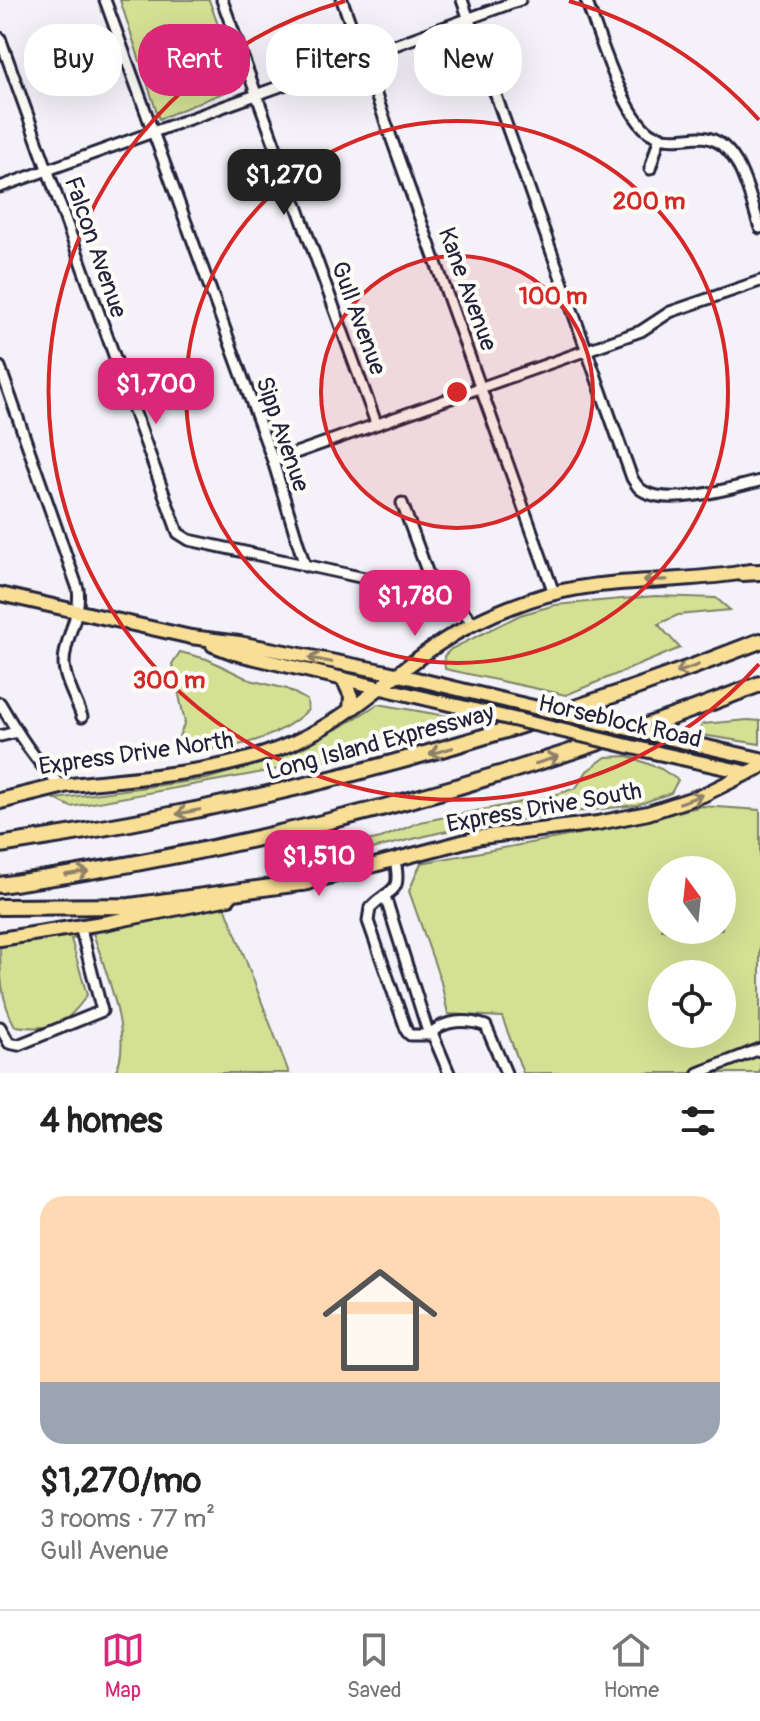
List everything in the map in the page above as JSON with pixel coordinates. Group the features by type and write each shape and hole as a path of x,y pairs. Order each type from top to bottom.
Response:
{"highway":[{"path":"742,573 760,571"},
{"name":"Long Island Expressway","path":"0,845 194,811 384,767 587,705 760,641"},
{"path":"0,885 194,852 386,807 587,747 760,684"},
{"path":"0,801 61,786"},
{"path":"0,907 130,906 308,882"}],"main road":[{"name":"Express Drive North","path":"0,794 208,768 249,759 307,736 350,710 439,643 512,606 554,593 607,583 742,573"},
{"name":"Horseblock Road","path":"0,594 191,637 239,643 396,675 760,759"},
{"name":"Horseblock Road","path":"191,637 234,653 343,679 658,753 756,771"},
{"path":"343,679 350,691 350,710"},
{"name":"Express Drive South","path":"0,939 308,882 497,834 598,823 648,813 703,795 756,771"}],"street":[{"name":"Sipp Avenue","path":"105,0 273,461 305,566"},
{"name":"Gull Avenue","path":"222,0 376,423"},
{"name":"Kane Avenue","path":"342,0 351,24"},
{"path":"462,0 632,478 639,488 657,496 679,496 760,481"},
{"path":"398,43 520,0"},
{"path":"586,0 627,104 650,132 680,139 714,139 724,145 755,200 760,228"},
{"name":"Falcon Avenue","path":"0,38 178,533 189,540 435,593 452,600 473,624"},
{"path":"0,187 266,91"},
{"name":"Kane Avenue","path":"376,96 554,593"},
{"path":"650,169 660,136"},
{"path":"273,461 641,331 670,312 760,281"},
{"path":"0,367 79,596 64,666 82,717"},
{"path":"402,503 435,593"},
{"path":"0,703 42,768 61,786"},
{"path":"0,736 17,732"},
{"path":"395,860 398,884 394,891 370,908 368,921 407,1032 436,1038 449,1073"},
{"path":"385,896 429,1035"},
{"path":"0,1027 9,1043 18,1045 102,1011 80,926"},
{"path":"429,1035 435,1028 453,1022 471,1020 486,1026 506,1073"},
{"path":"698,1073 760,1049"}],"green space":[{"path":"120,0 209,0 218,24 138,24 138,55"},
{"path":"151,96 215,96 159,119"},
{"path":"655,596 716,598 730,610 678,615 658,624 680,648 566,695 445,669 444,656 451,649 520,615 555,605"},
{"path":"180,652 207,659 250,680 287,689 307,700 308,710 279,730 246,743 210,749 175,746 185,722 172,664"},
{"path":"378,704 469,720 444,730 383,737 366,747 329,760 71,807 55,799 207,779 283,755 341,727"},
{"path":"760,721 760,744 695,734 703,724"},
{"path":"628,756 661,769 678,780 671,793 637,805 442,832 289,869 298,855 381,838 420,822 548,797 576,788 587,771 606,757"},
{"path":"702,806 760,810 760,1073 523,1073 502,1017 448,1014 441,982 409,891 421,863 617,827"},
{"path":"225,906 289,1073 114,1073 120,1060 120,1024 93,933 71,939 87,995 72,1014 49,1027 15,1026 4,995 0,939"}]}
